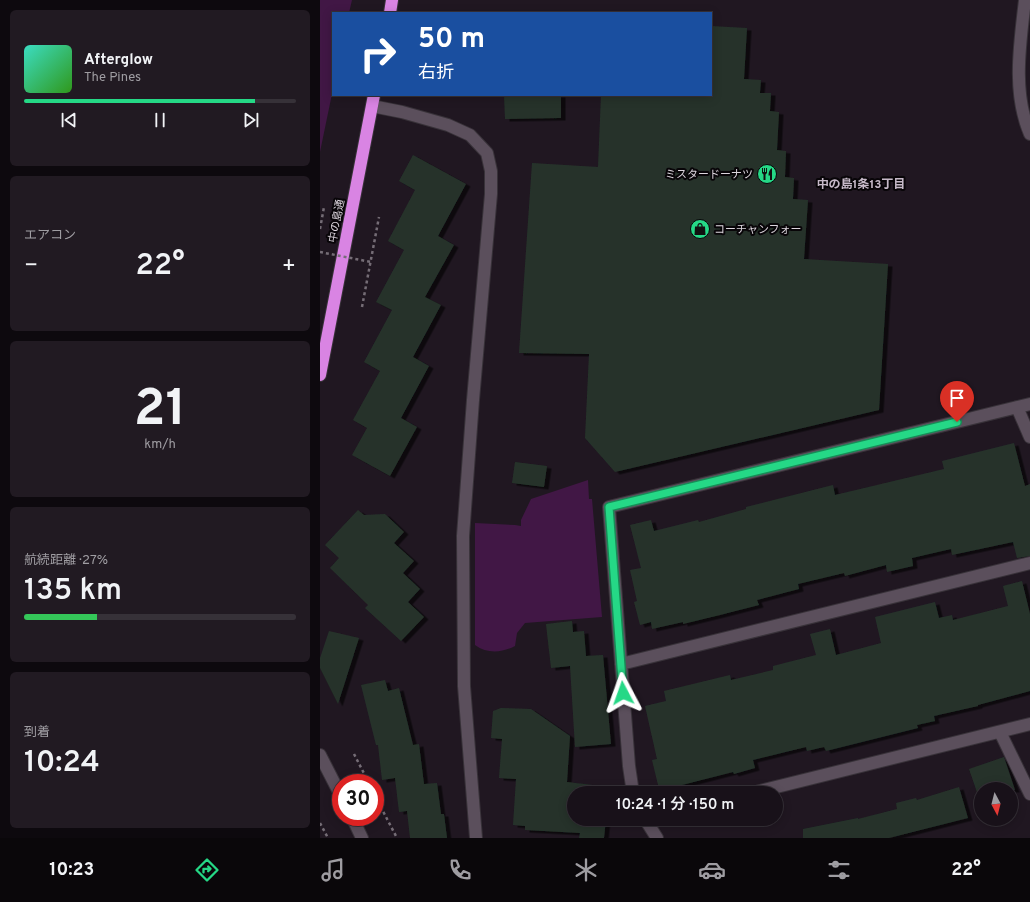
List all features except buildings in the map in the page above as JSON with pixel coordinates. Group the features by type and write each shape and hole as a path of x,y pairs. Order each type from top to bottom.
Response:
{"highway":[{"path":"390,12 392,0"},
{"name":"中の島通","path":"320,375 373,100"}],"street":[{"path":"1024,0 1018,73 1021,99 1027,128 1030,134"},
{"path":"373,100 402,112 448,125 470,135 487,153 491,171 491,194 472,400 463,536 464,686 476,838"},
{"path":"632,786 609,507 1030,404"},
{"path":"1017,407 1030,437"},
{"path":"621,664 1030,563"},
{"path":"780,786 1030,724"},
{"path":"1000,732 1030,794"},
{"path":"320,755 332,778"},
{"path":"356,826 362,838"},
{"path":"650,826 658,838"}],"path":[{"path":"320,229 324,207"},
{"path":"362,307 379,217"},
{"path":"320,252 371,262"},
{"path":"354,754 364,774"},
{"path":"384,813 397,838"},
{"path":"320,823 328,838"}],"shaded area":[{"path":"320,0 352,0 349,12 332,12 332,94 320,152"},
{"path":"588,480 589,499 592,499 602,617 525,623 517,633 515,646 505,650 495,652 484,650 475,645 475,523 521,526 521,520 531,499"}],"place":[{"name":"ミスタードーナツ","path":"767,174"},
{"name":"コーチャンフォー","path":"700,229"}],"district":[{"name":"中の島1条13丁目","path":"861,184"}],"route":[{"path":"623,693 609,507 957,422"}]}
